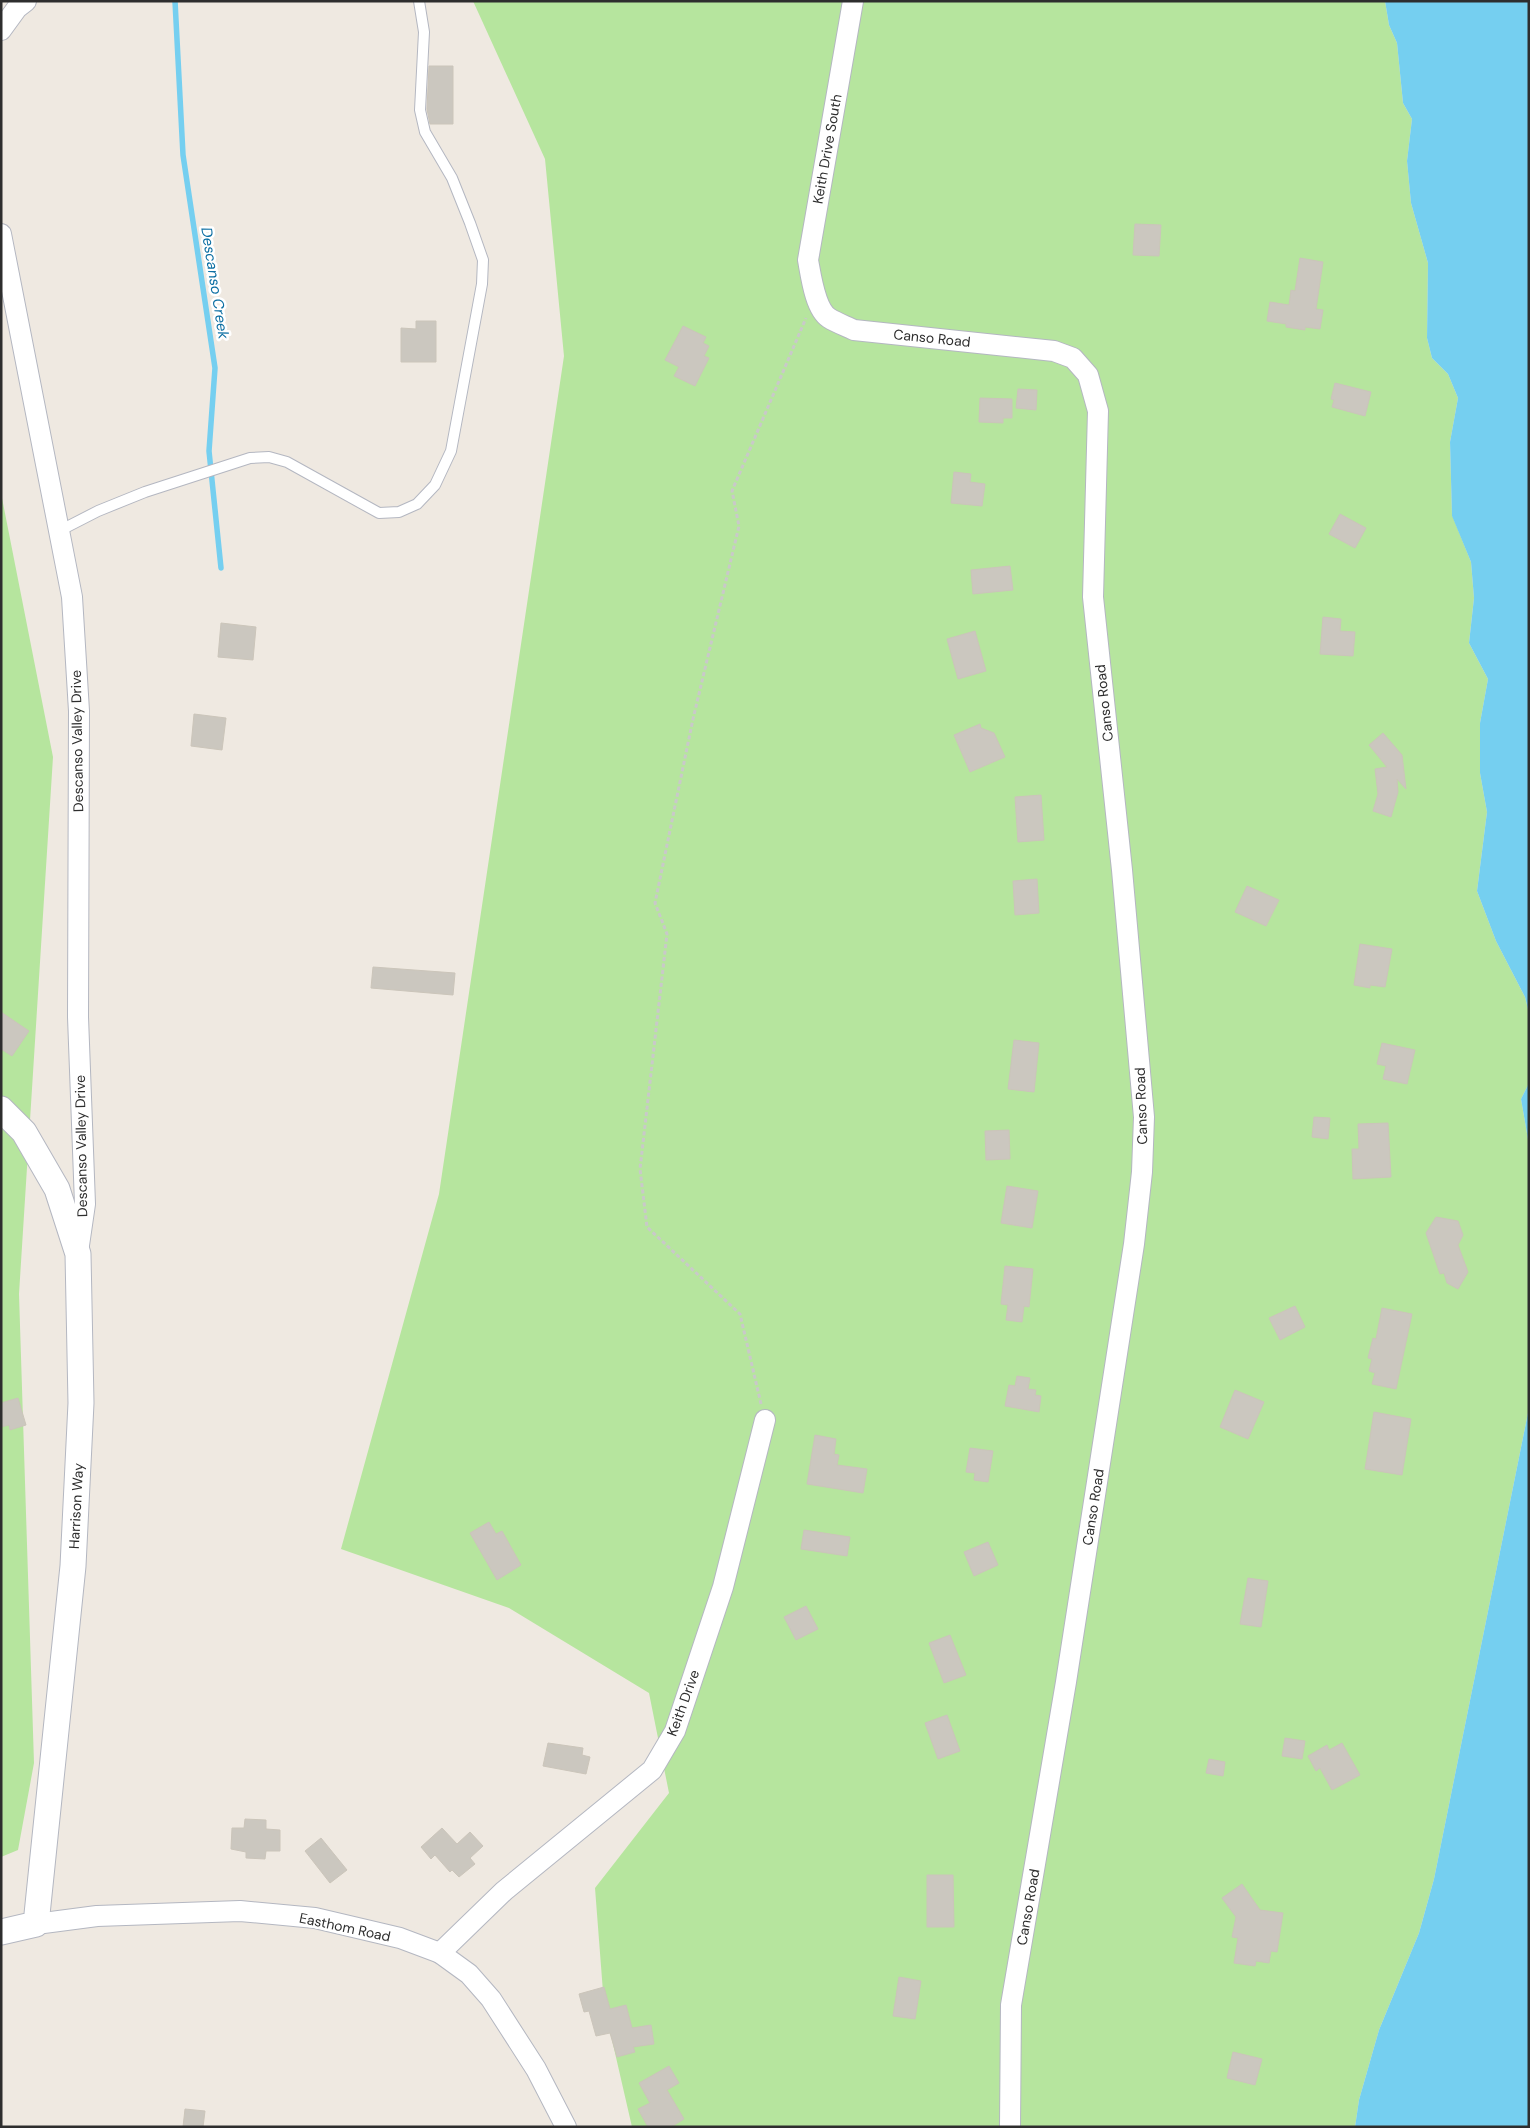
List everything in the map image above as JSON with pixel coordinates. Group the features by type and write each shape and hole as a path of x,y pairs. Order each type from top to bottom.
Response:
{"street":[{"path":"1,30 17,8 26,1"},
{"name":"Keith Drive South","path":"816,297 808,260 853,1"},
{"name":"Descanso Valley Drive","path":"1,234 72,597 79,711 78,1017 85,1204 78,1254"},
{"name":"Canso Road","path":"816,297 827,317 854,330 1054,351 1073,358 1088,375 1098,411 1093,597 1122,870 1142,1089 1144,1117 1142,1163 1134,1244 1106,1429 1066,1682 1011,2005 1010,2127"},
{"name":"Harrison Way","path":"1,1109 24,1132 57,1188 78,1254 81,1403 73,1566 36,1924"},
{"name":"Keith Drive","path":"440,1953 504,1891 652,1770 675,1731 722,1587 765,1420"},
{"name":"Easthom Road","path":"1,1932 36,1924 98,1916 240,1911 315,1918 400,1938 440,1953 469,1974 491,1999 536,2069 566,2127"}],"lane":[{"path":"59,531 98,511 145,492 250,458 268,457 287,462 379,513 399,512 417,504 435,485 451,451 482,284 482,260 452,178 425,132 420,110 424,32 420,1"}],"path":[{"path":"765,1420 740,1314 647,1227 640,1169 667,934 655,903 693,719 739,526 732,491 806,317"}],"green space":[{"path":"473,1 1385,1 1389,25 1397,43 1403,103 1412,119 1407,161 1411,203 1428,263 1427,338 1432,358 1448,374 1458,398 1450,442 1452,515 1471,562 1474,598 1469,643 1488,679 1480,723 1480,773 1487,812 1477,891 1496,941 1525,997 1529,1013 1529,1083 1521,1099 1529,1145 1529,1408 1434,1879 1419,1933 1379,2030 1359,2100 1355,2127 632,2127 604,2005 595,1888 669,1793 649,1693 509,1608 341,1549 439,1194 564,356 545,159"},
{"path":"1,493 53,757 19,1294 34,1763 18,1850 1,1857"}],"water":[{"path":"1385,1 1529,1 1529,1013 1525,997 1496,941 1477,891 1487,812 1480,773 1480,723 1488,679 1469,643 1474,598 1471,562 1452,516 1450,442 1458,398 1448,374 1432,358 1427,338 1428,263 1411,203 1407,161 1412,119 1403,103 1397,43 1389,25"},
{"path":"1529,1083 1529,1145 1521,1099"},
{"path":"1529,1408 1529,2127 1355,2127 1359,2100 1379,2030 1419,1933 1434,1879"}],"building":[{"path":"429,66 453,66 453,124 430,124 427,109"},
{"path":"1135,224 1161,225 1159,256 1133,255"},
{"path":"1300,258 1323,262 1316,309 1323,310 1320,329 1305,327 1305,330 1267,321 1270,302 1289,305 1291,290 1295,291"},
{"path":"416,321 436,321 436,362 401,362 401,328 416,329"},
{"path":"683,326 706,337 703,343 709,346 704,356 709,358 695,386 674,376 679,367 665,360"},
{"path":"1335,383 1371,392 1365,416 1332,407 1334,400 1331,399"},
{"path":"1018,389 1037,390 1036,410 1016,408"},
{"path":"980,398 1012,399 1012,418 1003,418 1003,423 979,422"},
{"path":"954,472 971,474 970,482 985,484 982,506 951,503"},
{"path":"1340,514 1366,528 1355,548 1329,534"},
{"path":"1010,566 1013,590 973,594 971,570"},
{"path":"1323,617 1341,619 1340,631 1355,632 1353,656 1320,654"},
{"path":"221,623 256,627 253,660 218,657"},
{"path":"975,631 986,671 958,679 947,639"},
{"path":"194,714 226,718 222,750 191,746"},
{"path":"980,724 981,728 994,733 1005,757 970,772 954,735"},
{"path":"1383,733 1402,755 1406,789 1397,779 1398,792 1391,817 1373,811 1378,794 1375,769 1387,767 1369,745"},
{"path":"1041,795 1044,840 1018,842 1015,797"},
{"path":"1037,879 1039,913 1015,915 1013,881"},
{"path":"1247,886 1279,900 1266,926 1235,912"},
{"path":"1360,944 1392,949 1385,987 1370,985 1370,988 1354,985"},
{"path":"373,967 455,973 453,995 371,988"},
{"path":"1,1012 29,1031 12,1056 1,1049"},
{"path":"1014,1040 1039,1043 1034,1092 1008,1089"},
{"path":"1382,1043 1415,1050 1407,1084 1383,1079 1386,1066 1377,1064"},
{"path":"1314,1117 1330,1118 1328,1139 1312,1137"},
{"path":"1388,1123 1391,1177 1353,1179 1352,1149 1359,1149 1358,1124"},
{"path":"1009,1130 1010,1159 986,1160 985,1131"},
{"path":"1007,1186 1038,1191 1032,1228 1001,1223"},
{"path":"1436,1217 1458,1221 1463,1235 1458,1245 1468,1272 1458,1289 1447,1283 1444,1273 1440,1274 1426,1233"},
{"path":"1005,1266 1033,1269 1029,1307 1024,1306 1022,1322 1006,1320 1008,1305 1001,1304"},
{"path":"1295,1306 1305,1327 1280,1340 1269,1318"},
{"path":"1382,1308 1412,1314 1396,1389 1372,1384 1375,1373 1369,1371 1372,1359 1368,1358 1373,1338 1376,1339"},
{"path":"1017,1376 1030,1378 1028,1389 1036,1390 1035,1395 1041,1396 1039,1412 1005,1406 1009,1385 1015,1386"},
{"path":"1235,1390 1264,1402 1248,1439 1220,1427"},
{"path":"18,1398 26,1425 10,1430 9,1425 1,1427 1,1403"},
{"path":"1374,1412 1411,1419 1402,1475 1365,1469"},
{"path":"815,1435 836,1439 834,1454 839,1455 837,1465 867,1469 863,1493 807,1484"},
{"path":"970,1448 993,1451 988,1482 974,1480 975,1473 966,1472"},
{"path":"489,1522 496,1534 502,1531 521,1565 497,1580 470,1533"},
{"path":"804,1530 850,1537 847,1556 801,1549"},
{"path":"988,1542 998,1565 974,1576 964,1552"},
{"path":"1248,1578 1268,1581 1261,1627 1240,1624"},
{"path":"806,1606 818,1629 796,1640 784,1617"},
{"path":"950,1635 966,1675 944,1683 929,1643"},
{"path":"947,1715 960,1751 938,1759 925,1723"},
{"path":"1285,1738 1305,1741 1302,1759 1282,1756"},
{"path":"548,1743 583,1748 582,1755 590,1757 586,1774 543,1766"},
{"path":"1342,1743 1360,1775 1332,1790 1320,1768 1316,1771 1308,1756 1327,1745 1329,1750"},
{"path":"1209,1759 1225,1762 1223,1776 1206,1773"},
{"path":"245,1819 266,1820 266,1829 280,1830 280,1851 266,1851 265,1859 246,1858 246,1852 231,1849 232,1828 244,1828"},
{"path":"442,1828 457,1844 470,1832 483,1846 470,1858 475,1864 459,1877 452,1870 450,1872 435,1855 431,1859 421,1847"},
{"path":"321,1838 347,1870 330,1883 305,1851"},
{"path":"927,1875 953,1875 954,1927 927,1927"},
{"path":"1242,1884 1260,1910 1283,1913 1277,1952 1271,1951 1269,1963 1256,1961 1255,1966 1234,1963 1238,1938 1232,1937 1236,1917 1222,1898"},
{"path":"899,1977 921,1981 915,2019 893,2016"},
{"path":"604,1987 610,2009 626,2005 632,2028 651,2025 654,2044 633,2047 635,2052 617,2057 610,2033 596,2036 589,2011 584,2012 579,1994"},
{"path":"1233,2052 1262,2059 1255,2085 1227,2078"},
{"path":"669,2066 679,2083 667,2090 684,2119 671,2127 648,2127 638,2109 650,2103 639,2083"},
{"path":"185,2109 205,2111 203,2127 183,2127"}],"waterway":[{"name":"Descanso Creek","path":"175,1 183,155 215,368 209,451 221,568"}]}
